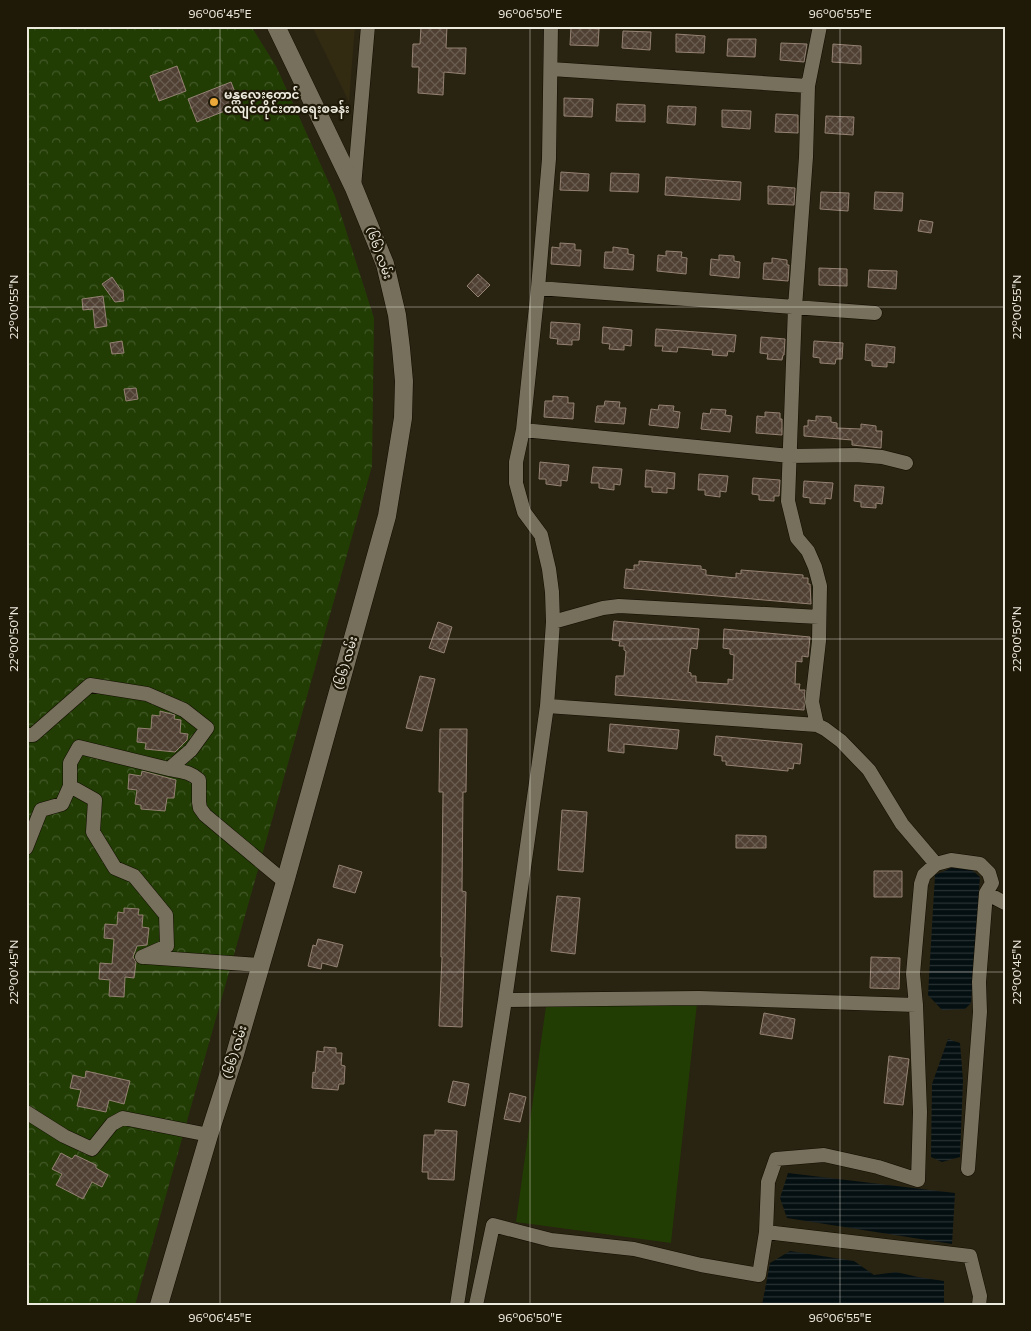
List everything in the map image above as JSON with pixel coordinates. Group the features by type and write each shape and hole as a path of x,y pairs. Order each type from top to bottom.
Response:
{"street":[{"name":"(၆၆) လမ်း","path":"159,1305 235,1054 387,516 403,418 403,365 397,315 385,264 354,188 276,26"},
{"path":"354,188 368,26"},
{"path":"457,1305 505,1000 547,706 553,622 550,569 542,535 524,512 516,483 516,462 523,430 549,159 551,26"},
{"path":"817,725 812,702 819,641 820,586 808,551 797,538 788,501 794,308 806,157 808,86 820,26"},
{"path":"551,69 808,86"},
{"path":"538,288 875,313"},
{"path":"523,430 790,456 856,455 882,457 906,463"},
{"path":"553,622 603,608 619,606 819,618"},
{"path":"26,735 33,736 90,685 148,694 184,710 207,728 192,750 169,770"},
{"path":"547,706 817,725 841,740 869,770 902,824 936,864"},
{"path":"26,848 42,810 62,804 70,786 70,763 79,748 169,770 191,773 199,780 200,808 205,815 284,882"},
{"path":"70,786 95,800 94,832 115,868 134,876 166,915 167,946 142,957 260,964"},
{"path":"476,1305 493,1224 551,1240 634,1249 702,1265 759,1275 766,1232 768,1182 776,1159 824,1155 878,1167 918,1180 920,1112 913,974 921,884 924,874 936,864 951,860 980,864 988,873 992,883 986,893 979,982 980,1012 968,1169"},
{"path":"986,893 1005,904"},
{"path":"505,1000 699,998 916,1005"},
{"path":"26,1112 64,1136 92,1149 112,1124 123,1118 209,1136"},
{"path":"766,1232 970,1256 980,1296 978,1305"}],"shaded area":[{"path":"312,26 355,26 349,102"},
{"path":"951,868 971,869 980,877 971,1003 965,1009 942,1010 928,995 935,875"},
{"path":"948,1039 960,1043 963,1080 960,1157 942,1162 931,1157 932,1084"},
{"path":"788,1173 955,1193 952,1244 787,1218 780,1198"},
{"path":"790,1251 854,1261 874,1275 896,1272 944,1281 944,1305 762,1305 770,1263"}],"green space":[{"path":"26,26 251,26 276,66 335,196 374,318 372,466 135,1305 26,1305"},
{"path":"697,1003 671,1243 516,1222 546,1006"}],"building":[{"path":"421,26 447,26 446,48 466,48 465,74 444,72 443,95 418,93 419,67 412,67 413,44 420,44"},
{"path":"571,27 599,29 598,46 570,45"},
{"path":"623,31 651,32 650,50 622,48"},
{"path":"676,34 705,36 704,53 676,52"},
{"path":"728,39 756,39 755,57 727,56"},
{"path":"781,43 807,44 804,62 780,60"},
{"path":"833,44 861,46 861,64 832,62"},
{"path":"177,66 186,91 159,101 150,76"},
{"name":"မန္တလေးတောင် ငလျင်တိုင်းတာရေးစခန်း","path":"231,82 240,105 197,122 188,99"},
{"path":"564,98 593,99 592,117 564,116"},
{"path":"617,104 645,105 645,122 616,121"},
{"path":"668,106 696,107 695,125 667,123"},
{"path":"722,110 751,111 750,129 722,127"},
{"path":"776,114 798,115 798,133 775,132"},
{"path":"826,116 854,117 853,135 825,133"},
{"path":"561,172 589,174 588,191 560,190"},
{"path":"611,173 639,174 638,192 610,191"},
{"path":"666,177 741,182 740,200 665,195"},
{"path":"768,186 795,188 794,205 768,204"},
{"path":"821,192 849,193 848,211 820,209"},
{"path":"875,192 903,193 902,211 874,209"},
{"path":"920,220 933,222 931,233 918,231"},
{"path":"560,243 575,244 575,250 581,250 580,266 551,264 552,247 560,248"},
{"path":"613,247 628,249 628,254 634,255 633,270 604,268 605,252 613,252"},
{"path":"666,251 682,252 681,257 687,258 686,274 657,271 658,255 666,256"},
{"path":"719,255 734,256 734,261 740,262 739,278 710,275 711,259 719,260"},
{"path":"772,258 787,260 787,265 789,265 788,281 763,279 764,263 772,263"},
{"path":"819,268 847,269 847,286 819,285"},
{"path":"869,270 897,271 896,289 868,287"},
{"path":"478,274 490,285 478,297 467,286"},
{"path":"112,277 121,290 123,290 124,301 115,302 102,284"},
{"path":"103,296 107,326 95,328 93,309 83,310 82,299"},
{"path":"551,322 580,324 579,340 572,340 572,345 557,344 558,339 550,338"},
{"path":"603,327 632,330 631,346 624,345 624,350 609,349 610,344 602,343"},
{"path":"656,329 736,335 734,352 728,351 727,356 712,355 713,350 678,347 677,352 662,351 663,346 655,346"},
{"path":"761,337 785,339 782,360 767,359 768,354 760,353"},
{"path":"122,341 124,353 112,354 110,343"},
{"path":"814,341 843,343 842,359 836,359 835,364 820,363 820,358 813,357"},
{"path":"866,344 895,347 894,363 887,362 887,367 872,366 872,361 865,360"},
{"path":"136,388 138,399 126,401 124,389"},
{"path":"553,396 568,397 568,403 574,403 573,419 544,417 545,401 553,401"},
{"path":"605,401 620,402 619,408 626,408 624,424 595,422 597,406 604,406"},
{"path":"659,405 674,406 673,411 680,412 678,428 649,425 651,409 658,410"},
{"path":"711,409 726,410 725,415 732,416 730,432 701,429 703,413 710,414"},
{"path":"765,412 780,413 782,435 756,433 757,416 765,417"},
{"path":"816,416 831,417 831,422 837,423 837,428 861,429 861,424 876,426 876,431 882,431 881,448 852,445 852,440 804,436 804,426 808,426 808,420 816,421"},
{"path":"540,462 569,465 567,481 561,480 561,486 546,484 546,479 539,479"},
{"path":"593,467 622,469 620,485 614,484 614,490 599,488 599,483 591,483"},
{"path":"646,470 675,473 674,489 667,488 667,493 652,492 652,487 645,487"},
{"path":"699,474 728,476 726,492 720,491 720,497 705,495 705,490 698,490"},
{"path":"753,478 780,480 779,496 774,496 774,501 759,500 759,495 752,494"},
{"path":"804,481 833,483 831,499 825,498 825,504 810,503 810,498 803,497"},
{"path":"855,485 884,487 882,504 876,503 876,508 861,507 861,502 854,501"},
{"path":"639,561 701,566 701,569 706,570 706,575 736,578 736,573 741,574 741,570 803,575 803,578 808,578 808,584 810,584 811,604 624,588 626,569 634,570 634,565 639,565"},
{"path":"614,621 699,629 697,649 691,648 688,672 691,673 691,676 696,676 696,682 728,684 728,679 733,680 734,655 730,654 730,649 723,648 724,629 810,637 808,657 802,656 802,662 796,661 795,684 800,684 799,690 805,690 804,710 615,695 616,676 624,676 626,651 624,646 619,646 620,641 612,640"},
{"path":"438,622 452,627 444,653 429,648"},
{"path":"420,676 435,679 422,731 406,728"},
{"path":"160,711 175,715 174,719 181,720 180,733 188,734 187,740 175,752 145,749 146,743 137,742 138,728 151,729 152,715 160,716"},
{"path":"610,724 679,730 677,749 624,744 624,753 608,751"},
{"path":"440,729 467,729 466,792 463,792 462,891 466,892 462,1027 439,1026 442,957 443,792 439,792"},
{"path":"716,736 802,744 800,764 794,763 793,769 788,768 788,771 726,765 726,761 722,761 722,756 714,755"},
{"path":"142,771 176,780 174,798 167,798 165,811 141,809 141,805 135,804 137,790 128,789 129,774 141,776"},
{"path":"562,810 587,812 583,872 558,870"},
{"path":"736,835 766,836 766,848 736,848"},
{"path":"339,865 362,872 355,893 333,887"},
{"path":"874,871 902,871 902,897 874,897"},
{"path":"557,896 580,898 575,954 551,951"},
{"path":"124,908 139,909 138,915 143,915 142,927 149,928 147,945 137,946 133,957 136,962 134,978 125,977 124,997 109,996 110,980 99,979 100,963 112,964 114,939 104,938 105,924 117,925 118,912 124,913"},
{"path":"318,939 343,945 337,967 322,963 321,969 308,966 313,945 316,946"},
{"path":"871,957 900,958 899,989 870,988"},
{"path":"764,1013 795,1019 792,1039 760,1034"},
{"path":"324,1047 336,1048 336,1053 342,1053 341,1065 345,1066 344,1084 339,1084 338,1090 312,1088 317,1051 324,1052"},
{"path":"889,1056 909,1059 903,1105 884,1103"},
{"path":"86,1071 130,1081 124,1104 109,1100 106,1112 77,1106 81,1090 70,1088 73,1075 85,1078"},
{"path":"453,1081 469,1084 465,1106 448,1102"},
{"path":"510,1093 526,1097 520,1122 504,1119"},
{"path":"435,1130 457,1131 454,1180 428,1179 428,1172 422,1172 424,1135 435,1135"},
{"path":"61,1153 72,1159 75,1155 96,1165 96,1168 108,1175 102,1187 92,1182 83,1199 56,1185 62,1174 52,1169"}],"place":[{"name":"မန္တလေးတောင် ငလျင်တိုင်းတာရေးစခန်း","path":"214,102"}]}
